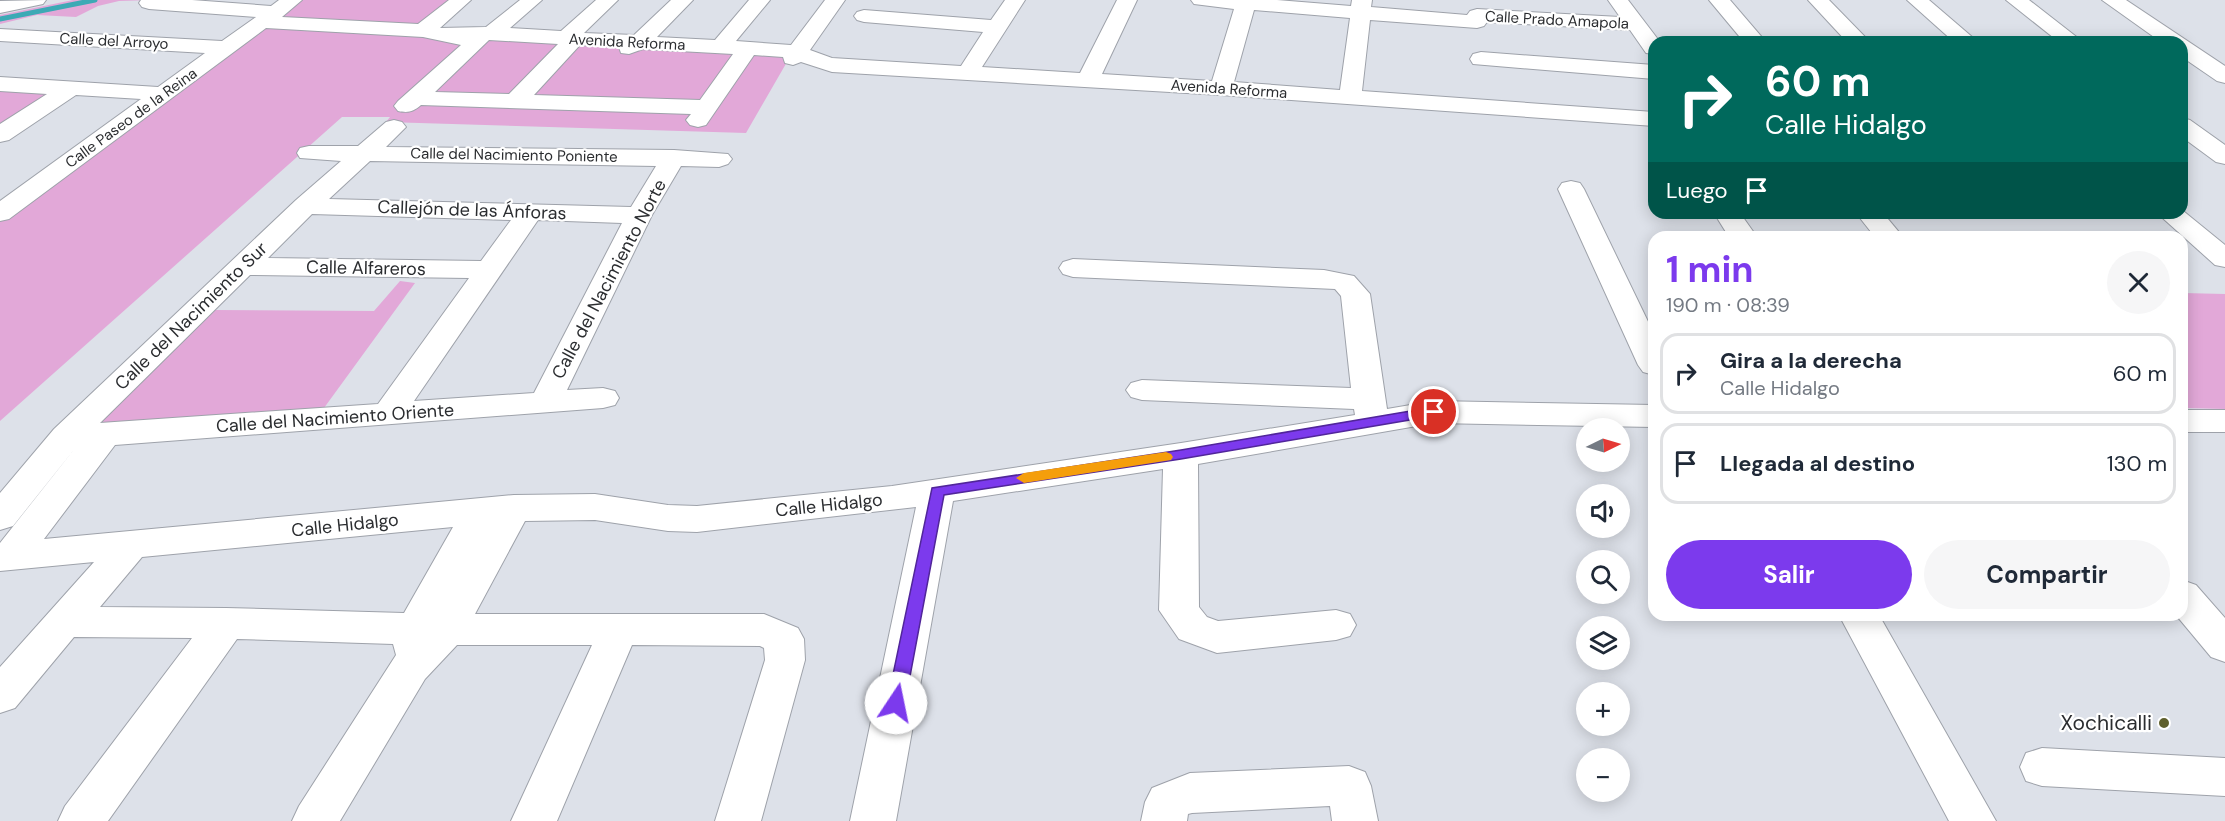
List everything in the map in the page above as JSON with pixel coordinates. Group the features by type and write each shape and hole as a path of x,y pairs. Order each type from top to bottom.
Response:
{"street":[{"path":"0,5 8,0"},
{"path":"0,5 36,0"},
{"path":"432,32 461,0"},
{"name":"Calle del Nacimiento Sur","path":"0,517 66,437 305,206 364,153 415,98 485,37 532,0"},
{"path":"515,101 608,0"},
{"path":"634,45 683,0"},
{"path":"720,47 760,0"},
{"path":"800,56 835,0"},
{"path":"967,73 1015,0"},
{"path":"1088,80 1127,0"},
{"name":"Calle Prado Amapola","path":"1201,0 1476,12 1638,24"},
{"path":"1618,0 1648,39"},
{"path":"1719,0 1750,36"},
{"path":"1818,0 1853,36"},
{"path":"1917,0 1960,36"},
{"path":"2016,0 2064,36"},
{"path":"2112,0 2166,36"},
{"path":"1221,88 1246,2"},
{"name":"Avenida Reforma","path":"149,3 277,11 432,32 453,39 485,37 745,52 800,56 832,65 1350,97 1484,82 1648,120"},
{"path":"1350,97 1361,6"},
{"name":"Calle Paseo de la Reina","path":"0,213 277,11"},
{"path":"1476,12 1484,82 1648,72"},
{"path":"864,16 997,27"},
{"name":"Calle del Arroyo","path":"0,35 228,48"},
{"name":"Avenida Reforma","path":"634,45 720,47 745,52"},
{"path":"2188,51 2225,76"},
{"path":"415,98 515,101 702,114 745,52"},
{"path":"0,84 62,94 158,99"},
{"path":"0,135 62,94"},
{"name":"Calle del Nacimiento Poniente","path":"309,153 719,159"},
{"name":"Calle del Nacimiento Norte","path":"544,402 639,215 674,158"},
{"path":"1571,189 1648,352"},
{"name":"Callejón de las Ánforas","path":"305,206 639,215"},
{"path":"388,414 530,212"},
{"path":"1874,219 1884,231"},
{"path":"2177,219 2225,259"},
{"name":"Calle Alfareros","path":"243,266 489,270"},
{"path":"1073,268 1324,279 1344,282 1355,294 1370,410 1142,390"},
{"name":"Calle del Nacimiento Oriente","path":"66,437 603,398"},
{"name":"Calle Hidalgo","path":"5,557 497,509 596,507 668,518 697,519 937,491 1181,455 1370,410 1648,416"},
{"path":"2188,421 2225,421"},
{"path":"5,557 104,435"},
{"path":"1181,455 1179,610 1193,628 1217,637 1336,625"},
{"path":"873,821 937,491"},
{"path":"315,821 424,642 497,509"},
{"path":"0,696 130,546"},
{"path":"2188,602 2225,646"},
{"path":"1862,621 1973,821"},
{"path":"65,622 225,623 424,642 619,630 764,630 784,639 785,660 738,821"},
{"path":"81,821 225,623"},
{"path":"534,821 619,630"},
{"path":"2042,767 2225,777"},
{"path":"1164,821 1168,802 1190,793 1349,786 1355,821"}],"shaded area":[{"path":"73,0 151,0 119,1 98,6 76,17 37,15 0,24 0,15"},
{"path":"293,0 461,0 423,31 791,55 746,133 386,122 390,117 342,117 0,421 0,213"},
{"path":"0,89 56,92 0,128"},
{"path":"400,281 415,283 324,408 92,430 214,310 374,311"},
{"path":"2188,293 2225,294 2225,409 2188,408"}],"waterway":[{"path":"0,19 95,0"}],"slow traffic":[{"path":"1024,478 1166,457"}],"place":[{"name":"Xochicalli","path":"2164,723"}],"route":[{"path":"896,703 937,491 1181,455 1399,416 1434,412"}]}
